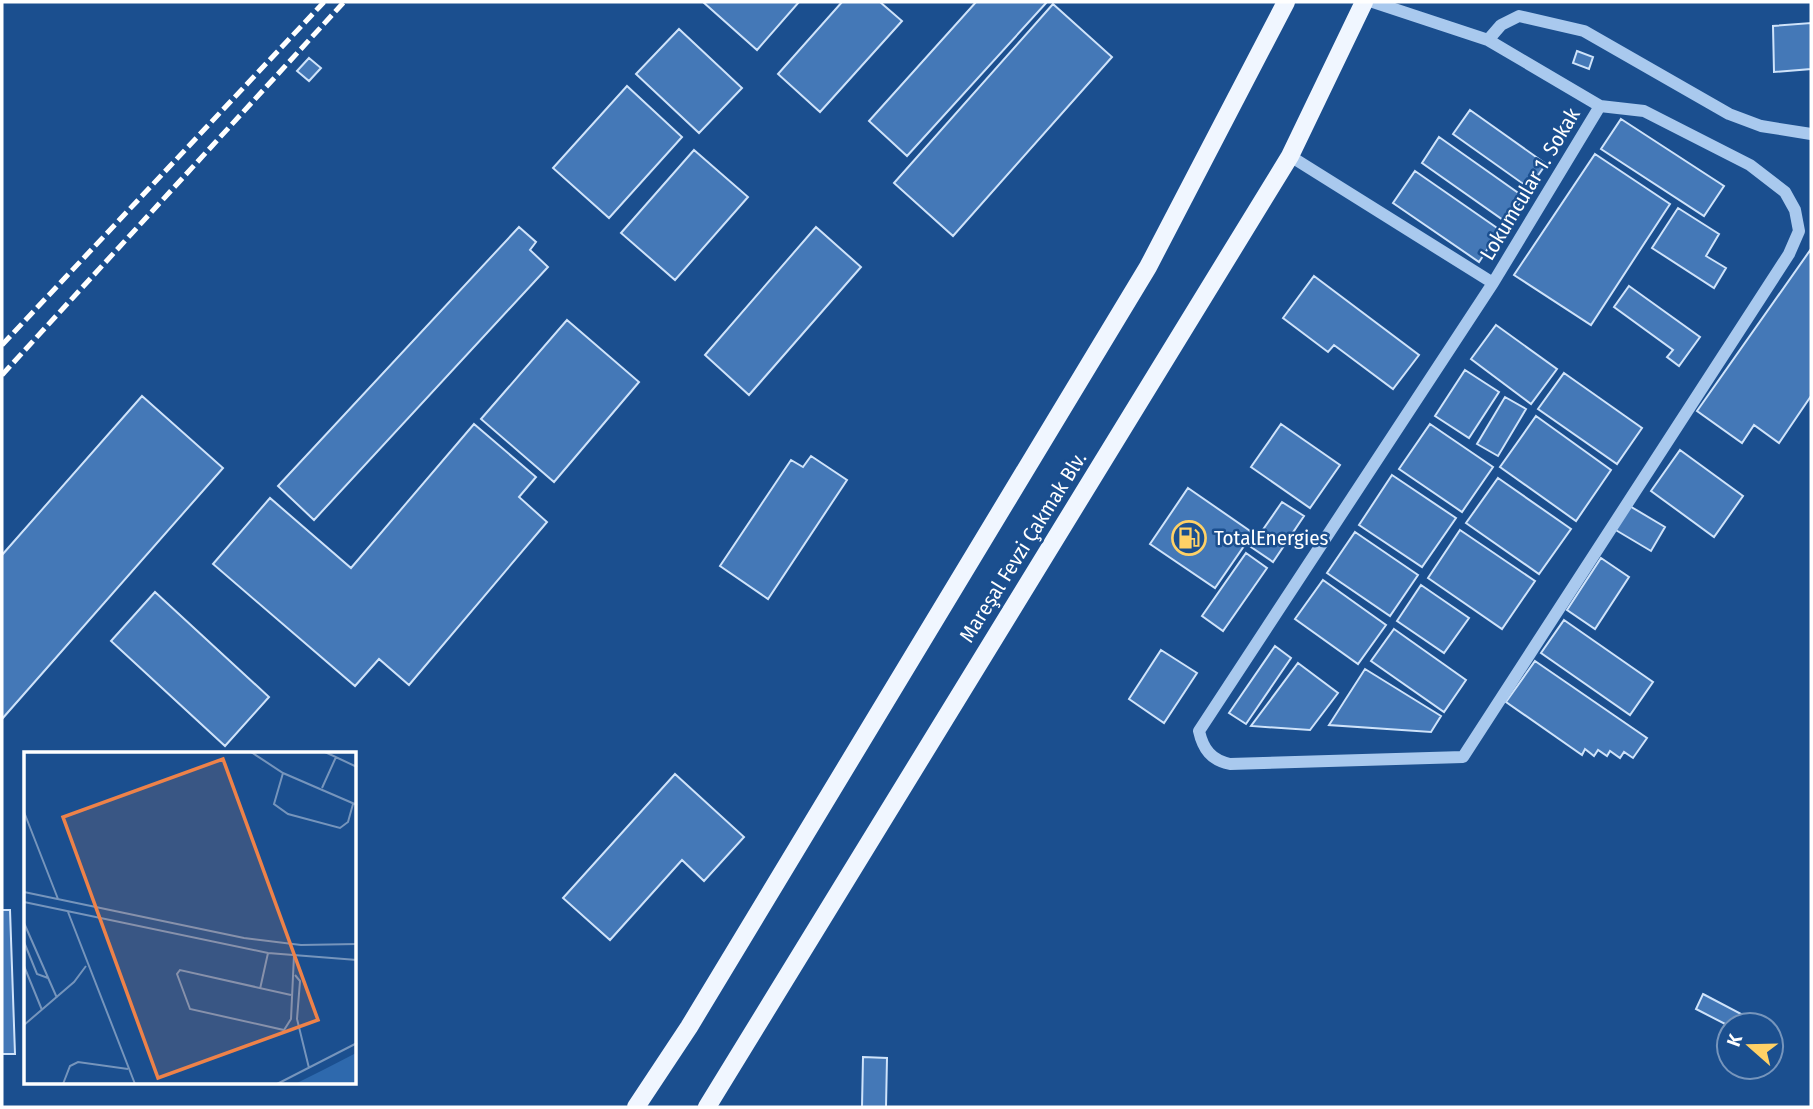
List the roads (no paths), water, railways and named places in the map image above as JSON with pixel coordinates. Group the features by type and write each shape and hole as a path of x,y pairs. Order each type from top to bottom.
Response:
{"main road":[{"name":"Mareşal Fevzi Çakmak Blv.","path":"636,1107 689,1027 1148,267 1286,2"},
{"name":"Mareşal Fevzi Çakmak Blv.","path":"707,1107 1290,156 1364,2"}],"lane":[{"path":"1373,2 1488,40 1600,106"},
{"path":"1488,40 1501,25 1520,16 1584,31 1729,114 1761,126 1811,134"},
{"name":"Lokumcular 1. Sokak","path":"1600,106 1644,111 1750,166 1785,192 1795,210 1799,231 1790,254 1463,757 1239,764 1220,762 1206,750 1199,731 1493,283 1600,106"},
{"path":"1290,156 1493,283"}],"railway":[{"path":"2,345 324,2"},
{"path":"2,375 344,2"}],"place":[{"name":"TotalEnergies","path":"1189,538"}]}
